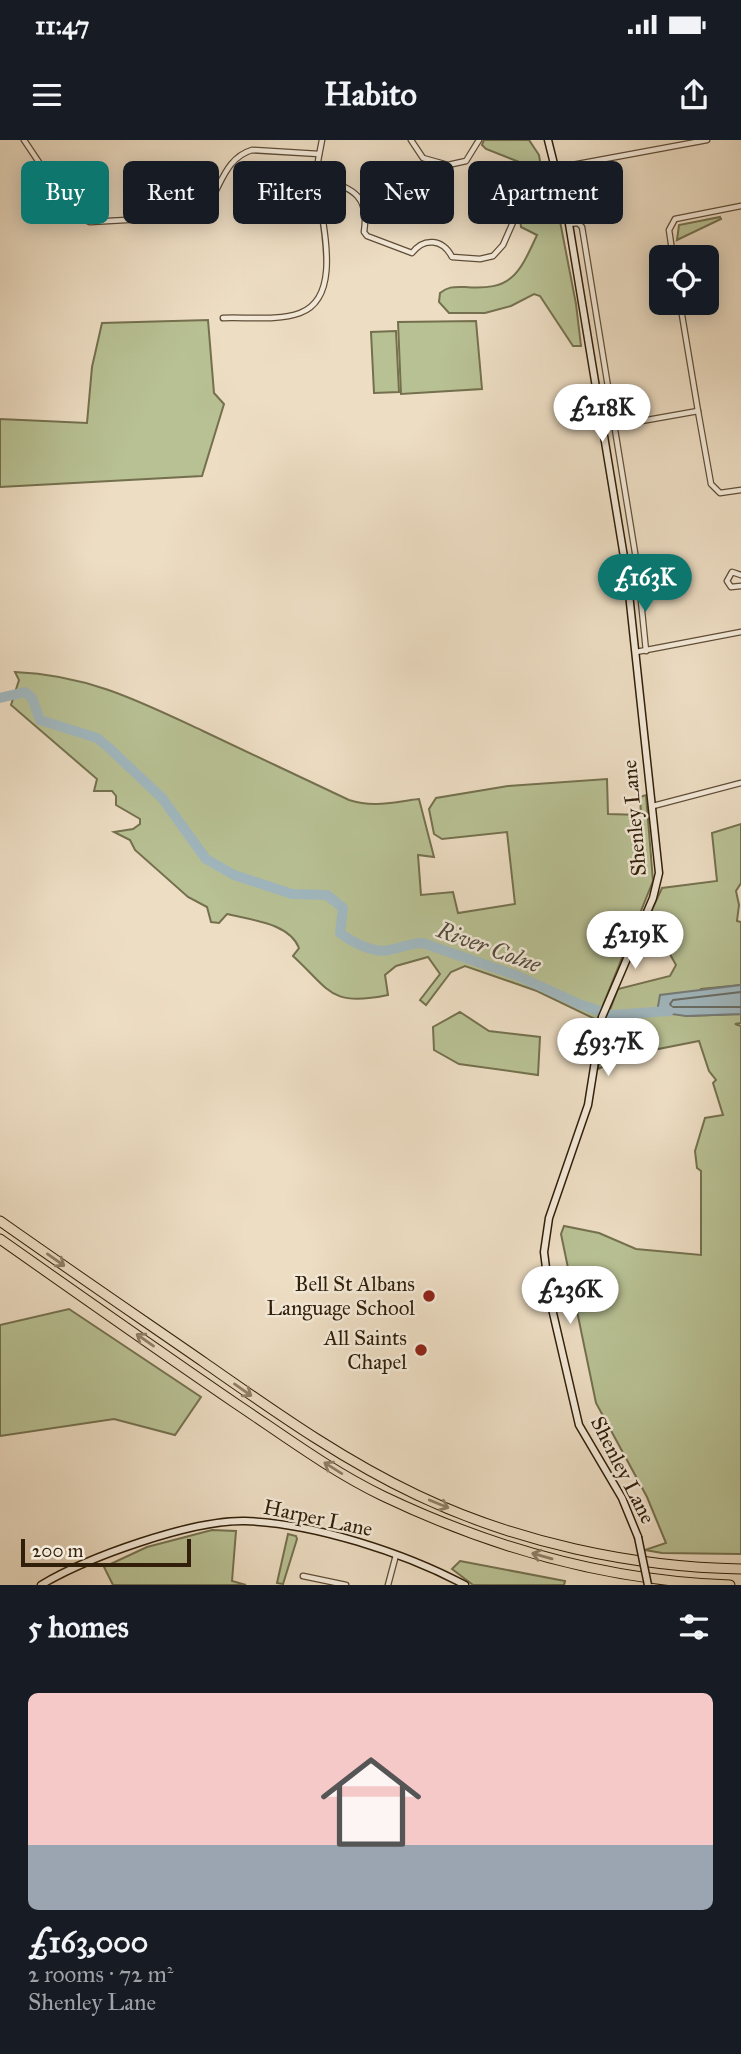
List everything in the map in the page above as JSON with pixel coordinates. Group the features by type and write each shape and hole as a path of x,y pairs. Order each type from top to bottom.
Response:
{"highway":[{"path":"0,1221 315,1438 419,1496 510,1531 584,1550 654,1562 741,1569"},
{"path":"0,1239 304,1449 382,1495 482,1537 563,1562 675,1581 730,1585"}],"main road":[{"name":"Shenley Lane","path":"548,140 554,161"},
{"name":"Shenley Lane","path":"569,224 627,575 653,806 658,881 602,1017 588,1105 550,1218 544,1252 550,1300 579,1425 622,1499 638,1537 649,1585"},
{"name":"Harper Lane","path":"41,1585 67,1571 121,1551 216,1523 242,1521 284,1525 396,1554 465,1585"}],"street":[{"path":"24,140 75,216 90,222 198,216 231,162 243,153 261,150 319,153"},
{"path":"318,161 322,140"},
{"path":"411,140 423,158 448,165 466,161 479,140"},
{"path":"594,161 707,140"},
{"path":"346,190 363,202 367,210 364,232 367,236 412,253 418,245 429,241 442,244 452,257 480,259 494,256 503,245 512,224"},
{"path":"671,245 669,230 675,219 741,206"},
{"path":"223,318 295,315 319,300 326,280 322,224"},
{"name":"Shenley Lane","path":"579,224 582,227 612,426 638,571 646,651"},
{"path":"682,315 711,484 720,493 741,490"},
{"path":"602,428 698,411"},
{"path":"741,575 732,572 727,578 731,587 741,586"},
{"path":"635,653 741,632"},
{"path":"653,806 741,783"},
{"path":"388,1585 396,1554"},
{"path":"303,1576 346,1585"}],"green space":[{"path":"484,140 529,140 540,161 517,161 482,145"},
{"path":"720,217 721,219 677,240 679,225"},
{"path":"521,224 561,224 581,346 573,346 540,296 534,294 511,306 485,313 449,313 439,302 440,293 449,288 494,286 512,277 525,260 537,235 521,227"},
{"path":"208,320 214,393 224,404 202,476 0,487 0,419 87,423 92,367 102,323"},
{"path":"476,321 482,389 401,394 398,322"},
{"path":"396,331 399,392 374,393 371,332"},
{"path":"15,672 66,678 112,691 349,800 375,804 419,799 434,857 418,855 421,895 453,892 458,913 515,904 507,832 442,839 434,834 429,809 436,798 508,786 607,779 608,814 641,815 640,797 646,795 653,881 597,1020 537,991 465,966 451,972 426,1005 420,1000 440,974 428,957 396,966 385,975 388,995 354,999 342,997 324,987 293,956 299,948 287,933 268,924 227,914 219,923 211,922 207,907 188,897 135,850 130,840 114,832 133,829 140,824 140,819 116,805 116,796 112,791 94,791 97,779 11,705 19,680"},
{"path":"741,824 741,883 736,891 739,905 737,921 741,922 741,985 701,989 686,1016 741,1014 741,1023 735,1024 741,1026 741,1554 662,1553 645,1550 666,1543 647,1497 596,1403 561,1234 564,1226 599,1233 636,1249 701,1255 701,1171 697,1168 695,1151 705,1118 723,1115 713,1083 716,1080 709,1071 699,1041 628,1055 598,1069 606,1020 618,989 670,976 676,965 652,922 655,917 650,914 662,888 717,881 712,833"},
{"path":"460,1012 489,1031 540,1037 538,1075 459,1064 434,1050 433,1027"},
{"path":"69,1309 201,1397 175,1435 114,1419 0,1436 0,1325"},
{"path":"212,1530 236,1531 232,1581 246,1585 113,1585 104,1567 147,1547"},
{"path":"288,1534 296,1536 297,1539 283,1584 277,1583"},
{"path":"460,1561 565,1581 564,1585 473,1585 452,1569"}],"water":[{"path":"741,985 741,1014 686,1016 657,1012 660,995"}],"waterway":[{"name":"River Colne","path":"0,698 25,692 32,698 40,720 97,738 162,798 206,859 234,875 292,894 327,895 343,908 340,933 357,943 383,951 423,943 518,976 579,1004 611,1015 669,1011"}],"place":[{"name":"Bell St Albans Language School","path":"429,1296"},
{"name":"All Saints Chapel","path":"421,1350"}]}
